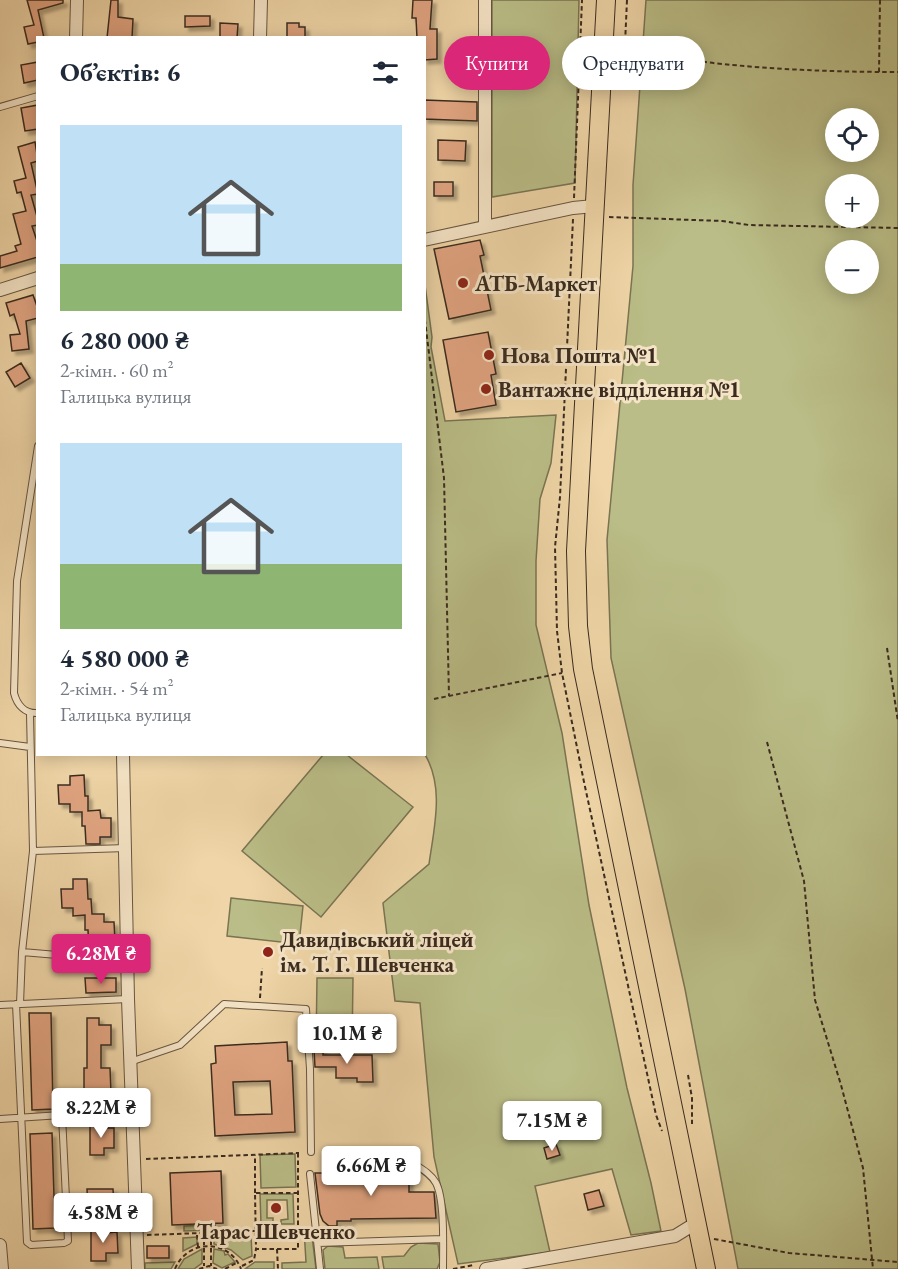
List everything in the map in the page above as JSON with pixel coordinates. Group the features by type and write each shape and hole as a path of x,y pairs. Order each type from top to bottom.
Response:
{"main road":[{"path":"606,0 576,551 578,626 583,669 705,1269"}],"street":[{"path":"76,0 76,36"},
{"path":"260,36 261,0"},
{"path":"485,0 485,227"},
{"path":"426,240 573,208 594,212"},
{"path":"0,290 36,279"},
{"path":"123,756 128,999 138,1269"},
{"path":"486,1269 698,1230"},
{"path":"0,1245 2,1269"}],"lane":[{"path":"0,107 36,97"},
{"path":"36,458 16,581 14,693 20,706 34,713 30,747 33,851 18,1004 27,1242 31,1245 68,1241 62,1115 73,1102 132,1099"},
{"path":"0,743 30,747"},
{"path":"33,851 126,848"},
{"path":"22,952 128,961"},
{"path":"0,1005 128,999"},
{"path":"130,1062 180,1045 224,1004 306,1010 310,1068 310,1152"},
{"path":"0,1119 62,1115"},
{"path":"414,1164 428,1173 436,1184 441,1206 443,1269"},
{"path":"310,1174 320,1269"},
{"path":"318,1243 442,1239"}],"path":[{"path":"627,0 626,44 629,58 638,64 647,65 674,58 722,64 898,72"},
{"path":"879,72 880,0"},
{"path":"594,212 749,225 898,228"},
{"path":"426,329 444,478 448,696"},
{"path":"887,648 898,722"},
{"path":"434,699 562,673"},
{"path":"767,742 804,881 815,1000 841,1085 862,1168 873,1269"},
{"path":"260,1005 262,968"},
{"path":"687,1075 692,1098 692,1128"},
{"path":"139,1160 310,1152"},
{"path":"256,1249 298,1249 298,1153"},
{"path":"175,1269 183,1256 204,1246 226,1251 241,1268 254,1260 256,1249 255,1155"},
{"path":"255,1193 298,1193"},
{"path":"698,1230 789,1253 898,1262"},
{"path":"142,1235 255,1231"},
{"path":"197,1233 198,1247"},
{"path":"204,1233 204,1266"},
{"path":"211,1233 211,1266"},
{"path":"278,1249 278,1269"},
{"path":"225,1269 238,1262"},
{"path":"199,1269 204,1266 217,1269"}],"green space":[{"path":"492,0 579,0 578,36 562,36 562,90 577,90 575,183 492,197 492,90 550,90 550,36 492,36"},
{"path":"646,0 898,0 898,1269 738,1269 685,989 611,658 607,540 633,266 633,185 640,90 705,90 705,36 643,36"},
{"path":"426,292 432,337 431,347 445,421 556,415 551,463 540,499 536,561 536,625 562,733 589,905 627,1088 661,1231 631,1235 612,1169 535,1186 550,1252 458,1264 434,1157 420,1003 395,1001 383,903 429,864 436,807 434,779 425,756"},
{"path":"322,756 348,756 413,807 321,917 242,851"},
{"path":"231,898 303,906 299,944 227,936"},
{"path":"317,978 353,978 352,1049 316,1048"},
{"path":"295,1154 296,1187 261,1188 260,1155"},
{"path":"260,1194 293,1194 294,1224 281,1224 281,1220 288,1219 287,1200 267,1200 267,1218 273,1218 273,1224 261,1224"},
{"path":"215,1225 215,1230 184,1231 184,1226"},
{"path":"311,1228 316,1269 282,1269 282,1263 306,1262 304,1229"},
{"path":"251,1235 252,1256 243,1260 231,1250 214,1244 214,1236"},
{"path":"197,1237 197,1244 183,1251 183,1238"},
{"path":"418,1243 438,1244 440,1262 437,1269 384,1269 382,1257 404,1256 411,1247"},
{"path":"328,1246 343,1247 345,1258 377,1257 379,1269 325,1269 323,1250"},
{"path":"202,1249 202,1263 194,1269 178,1269 184,1259"},
{"path":"214,1249 224,1251 225,1255 228,1254 235,1262 222,1268 213,1263"},
{"path":"175,1262 171,1269 145,1269 145,1263"},
{"path":"255,1262 274,1262 274,1269 245,1269"}],"building":[{"path":"27,0 63,0 63,3 38,10 44,36 36,36 36,42 28,44 24,27 34,25"},
{"path":"111,0 118,0 118,17 133,19 132,36 107,36"},
{"path":"413,0 432,0 430,29 437,29 437,59 426,60 426,36 417,36 416,18 412,18"},
{"path":"185,16 210,16 210,26 185,27"},
{"path":"220,23 238,24 237,36 220,36"},
{"path":"287,23 299,23 299,27 305,27 305,36 287,36"},
{"path":"36,62 36,80 24,83 21,65"},
{"path":"426,100 477,102 477,121 426,119"},
{"path":"36,105 36,129 25,131 21,108"},
{"path":"438,140 466,141 465,161 438,160"},
{"path":"35,142 36,162 31,163 36,194 31,195 36,213 36,225 32,226 36,238 36,258 0,268 0,256 17,251 15,246 21,244 13,214 26,211 21,192 17,193 14,181 26,178 18,147"},
{"path":"434,182 453,182 453,196 434,196"},
{"name":"АТБ-Маркет","path":"480,240 484,255 480,256 491,310 449,319 434,249"},
{"path":"33,295 36,303 36,318 26,321 29,349 12,351 10,335 20,334 14,314 10,316 6,303"},
{"path":"488,332 496,374 491,375 496,405 456,412 443,340"},
{"path":"21,363 30,378 15,387 6,372"},
{"path":"84,775 88,811 100,810 101,818 111,818 111,837 100,837 100,844 86,844 82,812 70,812 70,804 59,804 58,785 70,785 70,776"},
{"path":"73,879 87,879 88,899 91,899 92,914 104,914 104,922 114,922 115,941 103,941 103,951 89,951 85,915 73,916 73,908 62,908 61,889 73,889"},
{"path":"85,978 116,978 116,992 86,993"},
{"path":"29,1013 51,1013 53,1109 32,1110"},
{"path":"87,1018 99,1018 99,1025 111,1025 111,1045 101,1045 101,1068 110,1068 111,1093 84,1093 84,1068 87,1068"},
{"path":"287,1042 288,1061 292,1061 295,1132 215,1136 211,1064 216,1063 215,1046","holes":["270,1081 272,1114 235,1115 233,1082"]},
{"path":"323,1049 323,1055 372,1055 373,1082 357,1082 357,1078 336,1078 336,1067 315,1067 314,1050"},
{"path":"90,1122 102,1122 102,1128 114,1128 114,1148 104,1148 104,1155 90,1155"},
{"path":"52,1133 55,1228 33,1229 30,1134"},
{"path":"556,1144 560,1155 547,1159 544,1148"},
{"path":"386,1169 409,1169 409,1192 434,1192 436,1218 351,1219 351,1221 337,1221 337,1226 329,1226 323,1221 320,1214 315,1173 386,1173"},
{"path":"221,1171 223,1223 172,1225 170,1173"},
{"path":"87,1189 113,1189 114,1206 88,1207"},
{"path":"599,1190 604,1206 588,1210 584,1194"},
{"path":"91,1227 106,1227 106,1233 117,1232 118,1253 106,1253 106,1261 91,1261"},
{"path":"147,1246 169,1246 169,1258 147,1258"}],"place":[{"name":"АТБ-Маркет","path":"463,283"},
{"name":"Нова Пошта №1","path":"489,355"},
{"name":"Вантажне відділення №1","path":"486,389"},
{"name":"Давидівський ліцей ім. Т. Г. Шевченка","path":"268,952"},
{"name":"Тарас Шевченко","path":"276,1208"}]}
